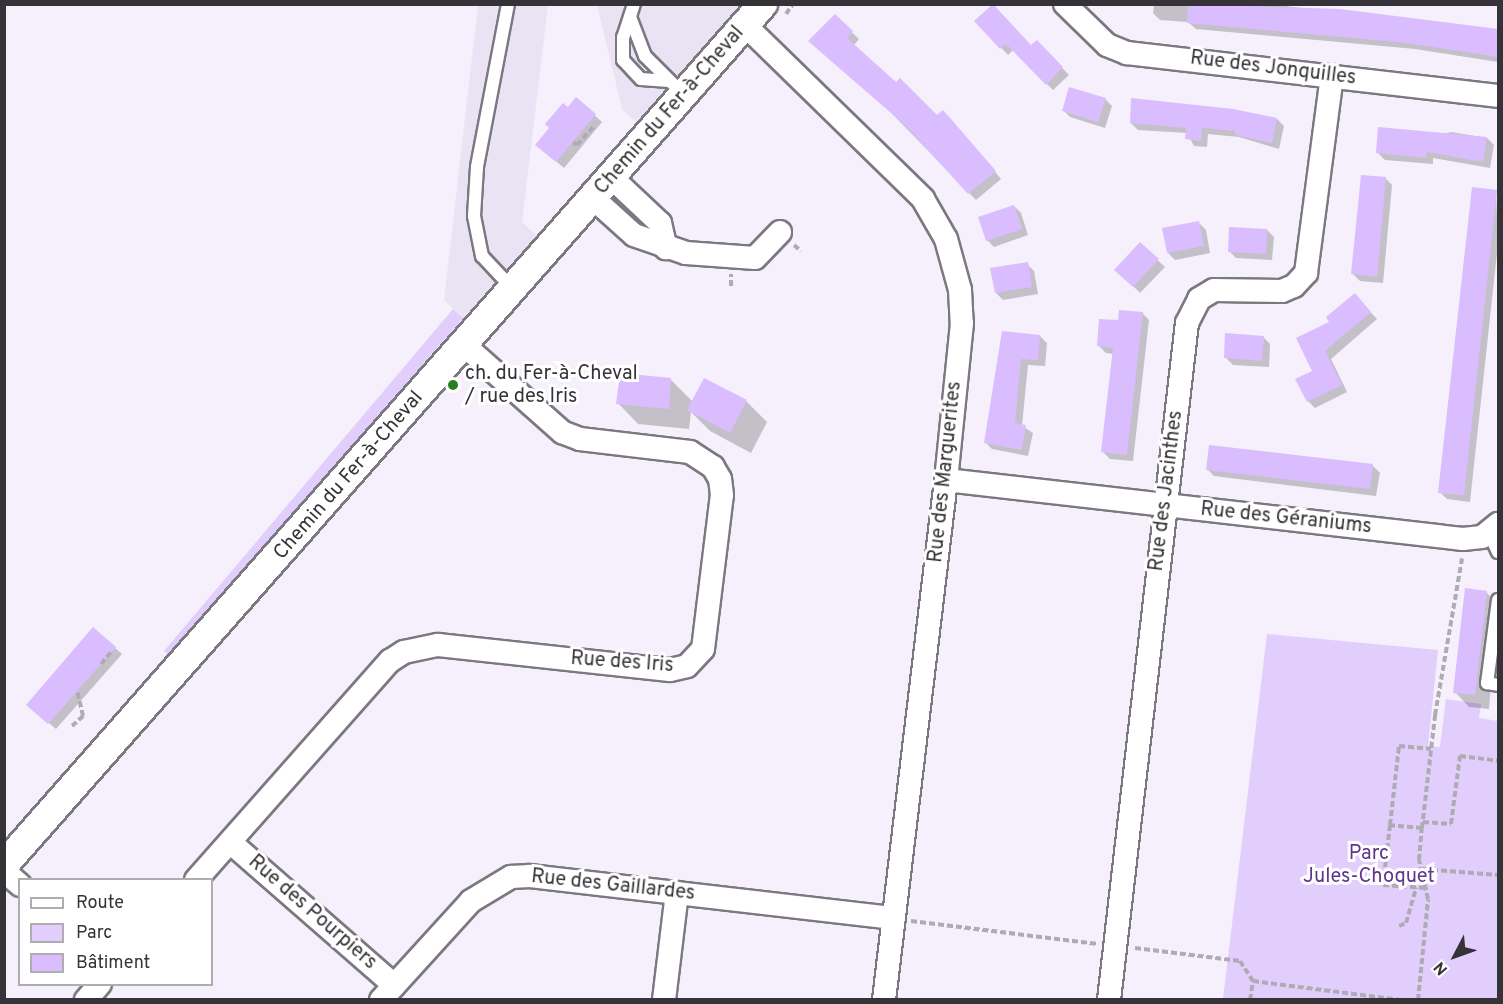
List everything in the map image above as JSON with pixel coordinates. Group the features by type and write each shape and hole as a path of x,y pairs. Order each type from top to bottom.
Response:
{"street":[{"name":"Rue des Jonquilles","path":"1065,4 1107,45 1118,51 1498,96"},
{"name":"Chemin du Fer-à-Cheval","path":"4,865 603,188 677,88 754,15"},
{"name":"Rue des Marguerites","path":"754,15 930,209 946,239 956,267 962,311 901,919 884,999"},
{"name":"Rue des Jacinthes","path":"1109,999 1187,323 1195,304 1214,290 1289,290 1308,268 1332,76"},
{"path":"603,188 634,235 666,248 752,258 780,232"},
{"name":"Rue des Iris","path":"197,878 390,662 412,649 438,645 670,670 687,666 703,649 722,495 720,479 713,467 690,452 580,439 562,432 464,345"},
{"name":"Rue des Géraniums","path":"946,480 1463,539 1492,536"},
{"name":"Rue des Pourpiers","path":"230,842 387,992"},
{"path":"4,871 18,883"},
{"name":"Rue des Gaillardes","path":"387,992 471,901 511,877 677,893 901,919"},
{"path":"664,999 677,893"},
{"path":"86,999 98,986"}],"lane":[{"path":"508,4 477,167 474,216 482,256 513,289"},
{"path":"626,4 645,56 677,88"},
{"path":"634,4 621,49 628,68 648,81 677,88"},
{"path":"1498,600 1487,683 1498,685"}],"path":[{"path":"573,142 577,145 595,125"},
{"path":"1418,999 1426,890 1423,869 1419,860 1422,828 1431,749 1462,554"},
{"path":"101,664 112,651"},
{"path":"72,726 83,716 77,691"},
{"path":"1431,749 1399,746 1383,885 1416,887 1435,892"},
{"path":"1423,822 1451,824 1460,756 1498,761"},
{"path":"1390,825 1422,828"},
{"path":"1423,869 1498,874"},
{"path":"1399,926 1406,922 1416,887"},
{"path":"901,919 1101,944"},
{"path":"1129,947 1240,961 1253,981 1250,999"},
{"path":"1253,981 1374,998 1401,999"}],"shaded area":[{"path":"478,5 548,5 522,222 537,236 463,318 444,300"},
{"path":"597,5 741,5 636,122 622,109"}],"green space":[{"path":"453,309 463,318 169,655 164,651"},
{"name":"Parc Jules-Choquet","path":"1267,634 1438,650 1428,746 1440,747 1446,699 1481,704 1479,718 1498,721 1498,999 1223,999"}],"building":[{"path":"993,4 1031,45 1037,40 1063,67 1046,85 1006,44 1000,49 974,21"},
{"path":"1188,4 1340,9 1498,29 1498,57 1407,43 1187,23"},
{"path":"835,14 853,31 847,38 896,82 900,78 937,115 943,110 996,171 968,194 906,126 808,41"},
{"path":"1069,87 1106,98 1098,122 1062,111"},
{"path":"576,97 596,114 556,162 535,145 549,128 545,124 563,103 568,107"},
{"path":"1131,98 1233,109 1277,118 1272,143 1235,135 1235,131 1202,128 1201,141 1185,139 1186,128 1130,123"},
{"path":"1378,127 1487,137 1483,162 1427,152 1426,158 1376,153"},
{"path":"1361,175 1386,177 1377,277 1351,274"},
{"path":"1472,187 1497,190 1464,495 1438,493"},
{"path":"1014,205 1022,229 986,241 978,217"},
{"path":"1199,221 1204,246 1167,253 1162,228"},
{"path":"1229,227 1267,229 1266,254 1228,252"},
{"path":"1140,242 1159,259 1133,287 1114,270"},
{"path":"1028,262 1032,287 995,293 990,268"},
{"path":"1355,293 1371,312 1325,351 1342,385 1307,402 1295,379 1312,371 1296,338 1329,322 1326,317"},
{"path":"1119,310 1143,312 1127,455 1101,452 1113,348 1097,346 1099,319 1118,320"},
{"path":"1002,331 1040,335 1038,360 1021,359 1015,423 1026,425 1022,450 984,443"},
{"path":"1225,333 1264,336 1262,361 1224,358"},
{"path":"620,373 671,378 669,409 616,404"},
{"path":"704,378 747,400 730,433 687,410"},
{"path":"1209,445 1373,464 1370,489 1206,470"},
{"path":"1465,588 1487,591 1475,695 1453,693"},
{"path":"93,627 116,647 48,724 26,705"}],"place":[{"name":"ch. du Fer-à-Cheval / rue des Iris","path":"453,385"}]}
